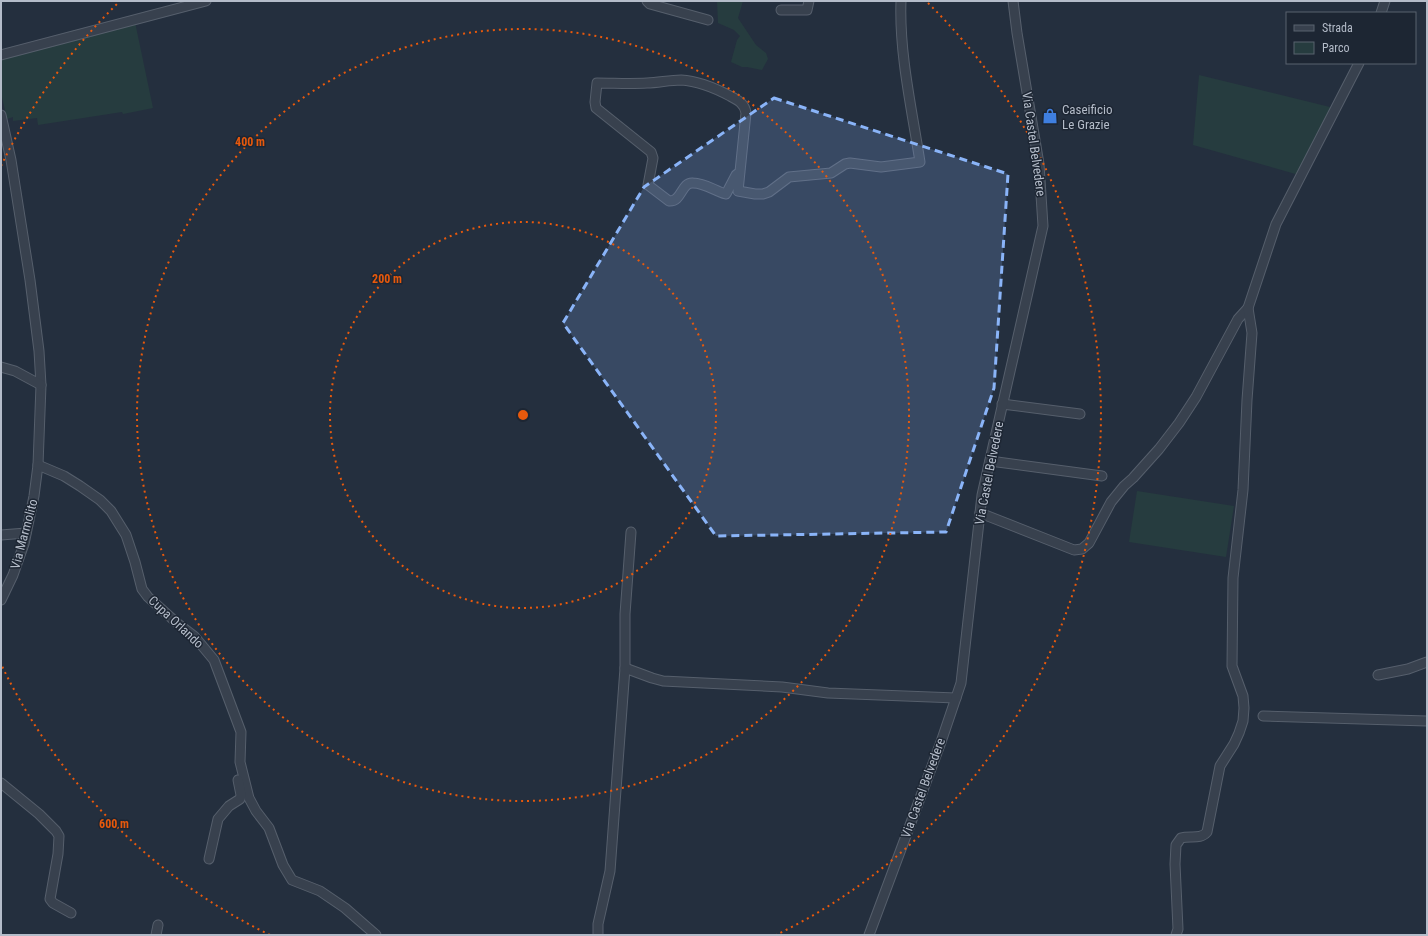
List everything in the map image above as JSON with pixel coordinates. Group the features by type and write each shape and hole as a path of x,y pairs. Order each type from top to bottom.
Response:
{"street":[{"path":"1,55 206,1"},
{"path":"647,1 650,4 708,20"},
{"path":"781,10 807,10 809,1"},
{"path":"740,172 736,175 726,194 714,188 689,183 677,199 669,201 648,185 653,158 651,152 596,108 595,102 597,83 647,83 679,80 690,81 706,85 738,100 746,109 746,113 740,172 738,191 763,194 769,192 789,177 831,173 845,164 850,163 881,167 920,162 903,53 901,1"},
{"name":"Via Castel Belvedere","path":"869,935 961,682 982,495 1044,226 1039,164 1017,34 1013,1"},
{"path":"1381,12 1385,1"},
{"path":"980,513 1074,550 1082,549 1089,543 1111,502 1159,449 1185,414 1196,397 1238,319 1248,308 1276,224 1358,64"},
{"name":"Via Marmolito","path":"1,115 11,160 30,280 39,351 41,385 38,465 34,496 18,562 1,600"},
{"path":"1176,935 1178,929 1175,864 1176,845 1181,838 1196,838 1207,832 1220,766 1234,744 1243,721 1243,696 1232,666 1234,563 1243,490 1252,333 1248,308"},
{"path":"1,367 15,371 41,385"},
{"path":"1002,404 1080,414"},
{"path":"990,461 1102,476"},
{"name":"Cupa Orlando","path":"38,465 64,476 80,486 100,500 111,511 126,535 142,589 148,597 194,636 210,654 218,670 241,732 240,762 251,804 269,828 283,866 292,880 320,892 345,908 376,935"},
{"path":"598,935 598,924 610,871 625,668 625,614 631,532"},
{"path":"1,535 26,533"},
{"path":"1378,675 1408,669 1427,662"},
{"path":"625,668 652,678 663,680 782,687 828,693 956,698"},
{"path":"1263,716 1427,721"},
{"path":"209,859 218,818 229,806 240,799 241,795 236,769 240,762"},
{"path":"1,783 39,814 56,831 58,836 58,854 50,899 53,903 71,913"},
{"path":"156,935 158,925"}],"highlighted area":[{"path":"774,98 1008,174 994,388 946,532 716,536 563,323 644,187"}],"green space":[{"path":"717,1 743,1 738,18 756,45 766,53 768,59 762,70 742,67 731,62 737,40 740,36 734,30 718,23"},
{"path":"135,22 153,108 123,114 122,112 38,125 37,118 13,121 13,117 7,119 1,93 1,60"},
{"path":"1199,75 1334,108 1299,175 1193,145"},
{"path":"1137,491 1234,506 1226,557 1129,542"}],"place":[{"name":"Caseificio Le Grazie","path":"1050,116"}]}
